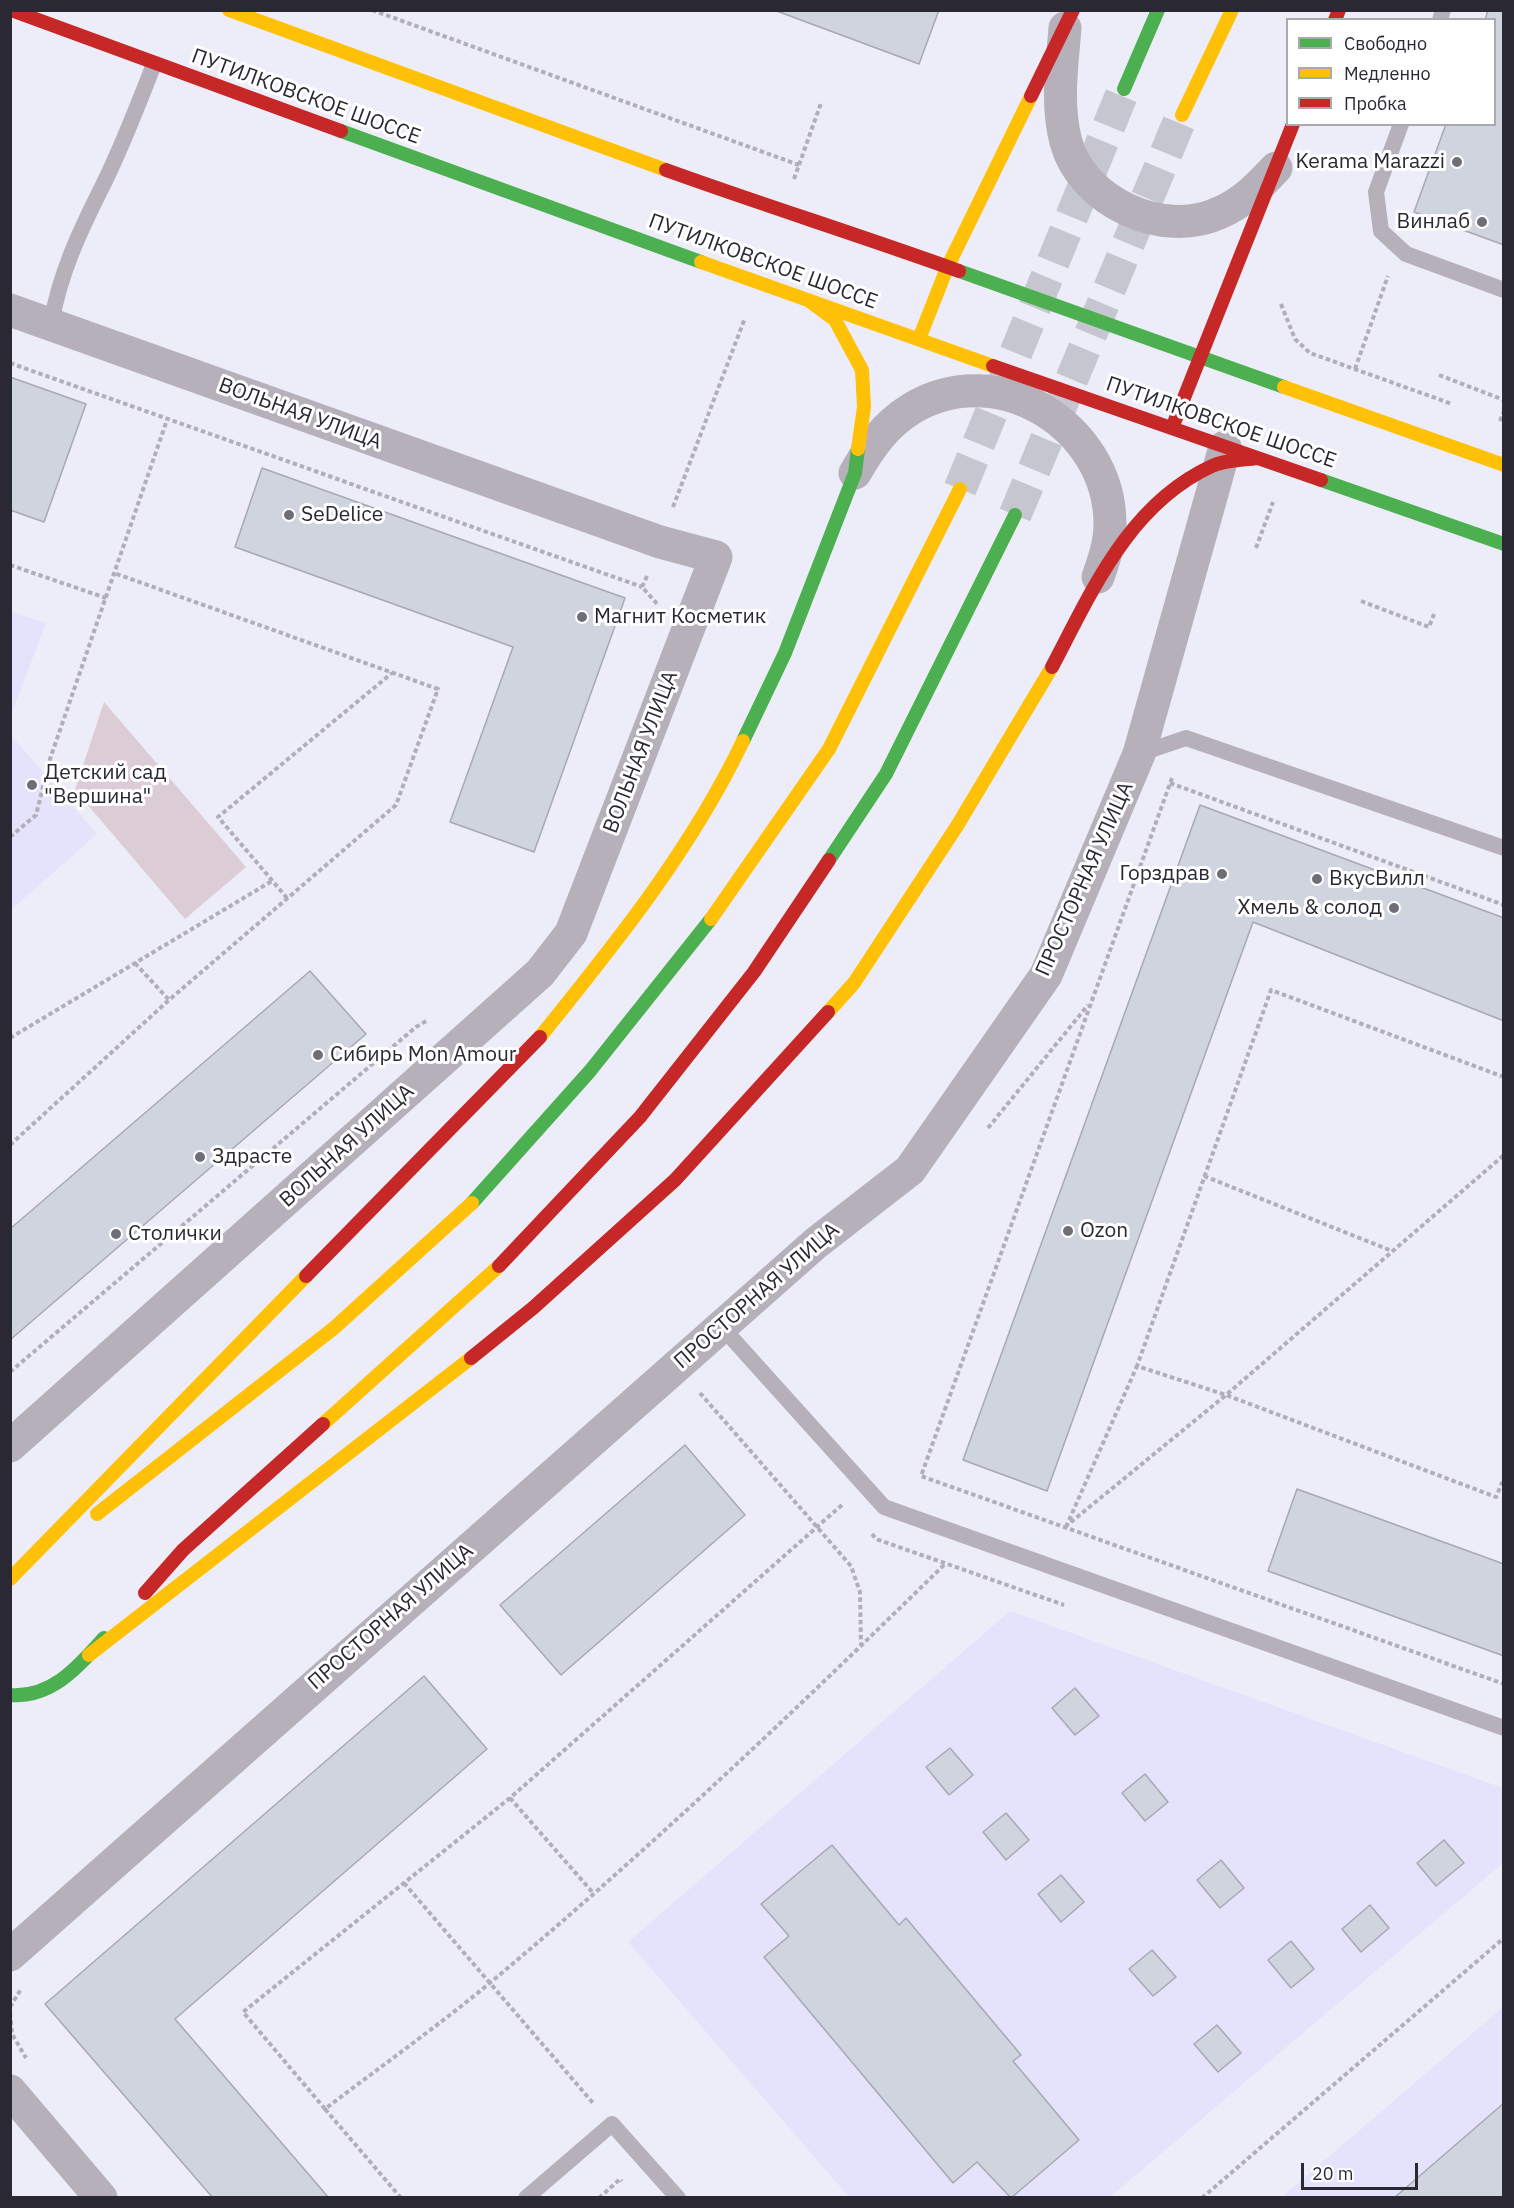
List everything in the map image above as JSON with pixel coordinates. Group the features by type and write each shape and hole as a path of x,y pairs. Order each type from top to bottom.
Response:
{"street":[{"name":"ПУТИЛКОВСКОЕ ШОССЕ","path":"11,10 154,64 808,300 1172,428 1222,455 1257,458 1503,544"},
{"path":"229,10 782,212 841,229 1503,465"},
{"path":"1124,89 1158,10"},
{"path":"1182,115 1232,10"},
{"path":"919,339 947,268 1069,19"},
{"path":"1069,19 1059,109 1066,144 1084,177 1111,202 1144,217 1181,222 1217,214 1249,197 1276,168"},
{"path":"1172,428 1292,126"},
{"path":"808,300 835,320 862,370 864,407 855,473"},
{"name":"ВОЛЬНАЯ УЛИЦА","path":"10,310 660,542 716,557 571,933 540,973 10,1446"},
{"path":"10,1581 540,1037 655,891 739,749 784,653 855,473 871,445 890,424 912,408 937,397 964,391 992,392 1019,398 1044,409 1066,425 1085,446 1099,470 1107,496 1110,524 1107,551 1097,582"},
{"path":"10,1695 37,1695 65,1677 89,1655 379,1431 524,1315 675,1180 854,982 957,826 1051,669 1097,582 1134,526 1156,501 1222,455"},
{"name":"ПРОСТОРНАЯ УЛИЦА","path":"10,1955 816,1243 910,1170 1046,975 1140,754 1222,455"},
{"path":"10,1581 334,1328 476,1199 590,1071 705,929 829,748 960,489"},
{"path":"89,1655 183,1550 518,1248 640,1117 753,972 886,774 1015,515"},
{"path":"10,2091 101,2198"}],"lane":[{"path":"51,324 57,289 82,224 102,187 154,64"},
{"path":"1400,126 1376,192 1381,231 1406,254 1503,290"},
{"path":"1140,754 1186,738 1503,848"},
{"path":"721,1326 884,1507 1503,1728"},
{"path":"526,2198 612,2124 678,2198"}],"path":[{"path":"372,10 799,165"},
{"path":"791,187 821,103"},
{"path":"1355,369 1382,295"},
{"path":"1281,304 1295,339 1310,353 1455,405"},
{"path":"642,587 746,316"},
{"path":"10,363 642,587 661,608"},
{"path":"1438,375 1503,400"},
{"path":"1489,417 1502,422 1503,411"},
{"path":"10,837 36,815 50,759 167,420"},
{"path":"1256,548 1274,498"},
{"path":"10,565 106,598"},
{"path":"10,1145 169,1000 396,805 438,689 114,573"},
{"path":"1361,601 1430,627 1434,614"},
{"path":"287,898 218,817 392,672"},
{"path":"1186,738 921,1476 1503,1684"},
{"path":"1170,783 1503,905"},
{"path":"10,1038 272,881"},
{"path":"135,963 169,1000"},
{"path":"1065,1527 1137,1366 1271,990 1503,1077"},
{"path":"10,1372 416,1027 435,1016"},
{"path":"1065,1527 1226,1395 1503,1155"},
{"path":"1204,1176 1392,1251"},
{"path":"1137,1366 1226,1395 1496,1497 1503,1479"},
{"path":"698,1391 851,1566 860,1592 861,1646"},
{"path":"402,2198 243,2012 510,1798 816,1525 843,1504"},
{"path":"325,2109 489,1984 594,1894 861,1646 946,1563"},
{"path":"510,1798 594,1894"},
{"path":"404,1883 612,2124"},
{"path":"1202,2198 1503,1938"},
{"path":"599,2198 620,2179 626,2185"}],"shaded area":[{"name":"Детский сад \"Вершина\"","path":"10,611 46,623 11,715"},
{"path":"104,702 246,867 185,919 75,790"},
{"name":"Детский сад \"Вершина\"","path":"11,735 97,834 10,910"},
{"path":"1010,1611 1503,1788 1503,1863 1110,2197 849,2197 628,1942"},
{"path":"1503,2007 1503,2197 1282,2197"}],"building":[{"path":"774,10 939,10 919,64"},
{"path":"1488,10 1504,10 1504,245 1414,212 1445,126 1496,126 1496,18 1486,18"},
{"path":"10,377 86,404 44,522 10,510"},
{"path":"262,468 625,598 534,852 450,822 513,647 235,547"},
{"path":"1200,805 1504,918 1504,1021 1253,922 1047,1491 963,1460"},
{"path":"310,971 366,1034 10,1340 10,1229"},
{"path":"685,1445 745,1515 561,1675 500,1605"},
{"path":"1297,1489 1504,1564 1504,1656 1268,1571"},
{"path":"424,1676 487,1749 175,2019 329,2198 213,2198 45,2004"},
{"path":"1075,1688 1099,1716 1075,1735 1052,1708"},
{"path":"950,1748 973,1775 949,1795 926,1767"},
{"path":"1145,1774 1168,1802 1145,1821 1122,1793"},
{"path":"1006,1813 1029,1840 1006,1860 983,1832"},
{"path":"1444,1840 1464,1863 1436,1886 1417,1863"},
{"path":"832,1845 899,1925 906,1918 1021,2055 1013,2061 1079,2140 1011,2198 977,2162 953,2183 764,1957 789,1936 761,1904"},
{"path":"1221,1860 1244,1888 1220,1908 1197,1880"},
{"path":"1061,1875 1084,1902 1061,1922 1038,1894"},
{"path":"1370,1905 1389,1928 1361,1952 1342,1929"},
{"path":"1291,1941 1314,1969 1291,1988 1268,1960"},
{"path":"1152,1950 1176,1977 1153,1996 1129,1969"},
{"path":"1217,2025 1241,2053 1218,2072 1194,2044"},
{"path":"1504,2103 1504,2198 1394,2198"}],"tunnel":[{"path":"960,489 1124,89"},
{"path":"1015,515 1182,115"}],"traffic: fast":[{"path":"1124,89 1158,10"},
{"path":"341,131 701,262"},
{"path":"959,271 1284,387"},
{"path":"743,741 785,653 855,473 858,449"},
{"path":"1321,480 1504,544"},
{"path":"829,860 886,774 1015,515"},
{"path":"472,1203 590,1071 711,919"},
{"path":"10,1695 25,1695 51,1686 74,1670 104,1638"}],"traffic: slow":[{"path":"229,10 666,170"},
{"path":"1182,115 1232,10"},
{"path":"919,339 947,268 1031,96"},
{"path":"701,262 993,366"},
{"path":"808,300 835,320 862,370 864,407 858,449"},
{"path":"1284,387 1504,465"},
{"path":"711,919 829,749 960,489"},
{"path":"828,1012 854,983 957,826 1052,667"},
{"path":"540,1037 596,967 676,858 700,820 743,741"},
{"path":"97,1514 334,1328 472,1203"},
{"path":"323,1424 499,1266"},
{"path":"10,1579 306,1276"},
{"path":"89,1655 471,1358"}],"traffic: jam":[{"path":"11,10 341,131"},
{"path":"1031,96 1073,10"},
{"path":"1336,18 1339,10"},
{"path":"1172,428 1292,126"},
{"path":"666,170 959,271"},
{"path":"993,366 1321,480"},
{"path":"1052,667 1098,580 1135,526 1183,482 1217,464 1257,458"},
{"path":"499,1266 640,1117 754,972 829,860"},
{"path":"471,1358 533,1308 675,1180 828,1012"},
{"path":"306,1276 540,1037"},
{"path":"145,1593 183,1550 323,1424"}],"place":[{"name":"Kerama Marazzi","path":"1457,162"},
{"name":"Винлаб","path":"1482,222"},
{"name":"SeDelice","path":"289,515"},
{"name":"Магнит Косметик","path":"582,617"},
{"name":"Детский сад \"Вершина\"","path":"32,785"},
{"name":"Горздрав","path":"1222,874"},
{"name":"ВкусВилл","path":"1317,879"},
{"name":"Хмель & солод","path":"1394,908"},
{"name":"Сибирь Mon Amour","path":"318,1055"},
{"name":"Здрасте","path":"200,1157"},
{"name":"Ozon","path":"1068,1231"},
{"name":"Столички","path":"116,1234"}]}
